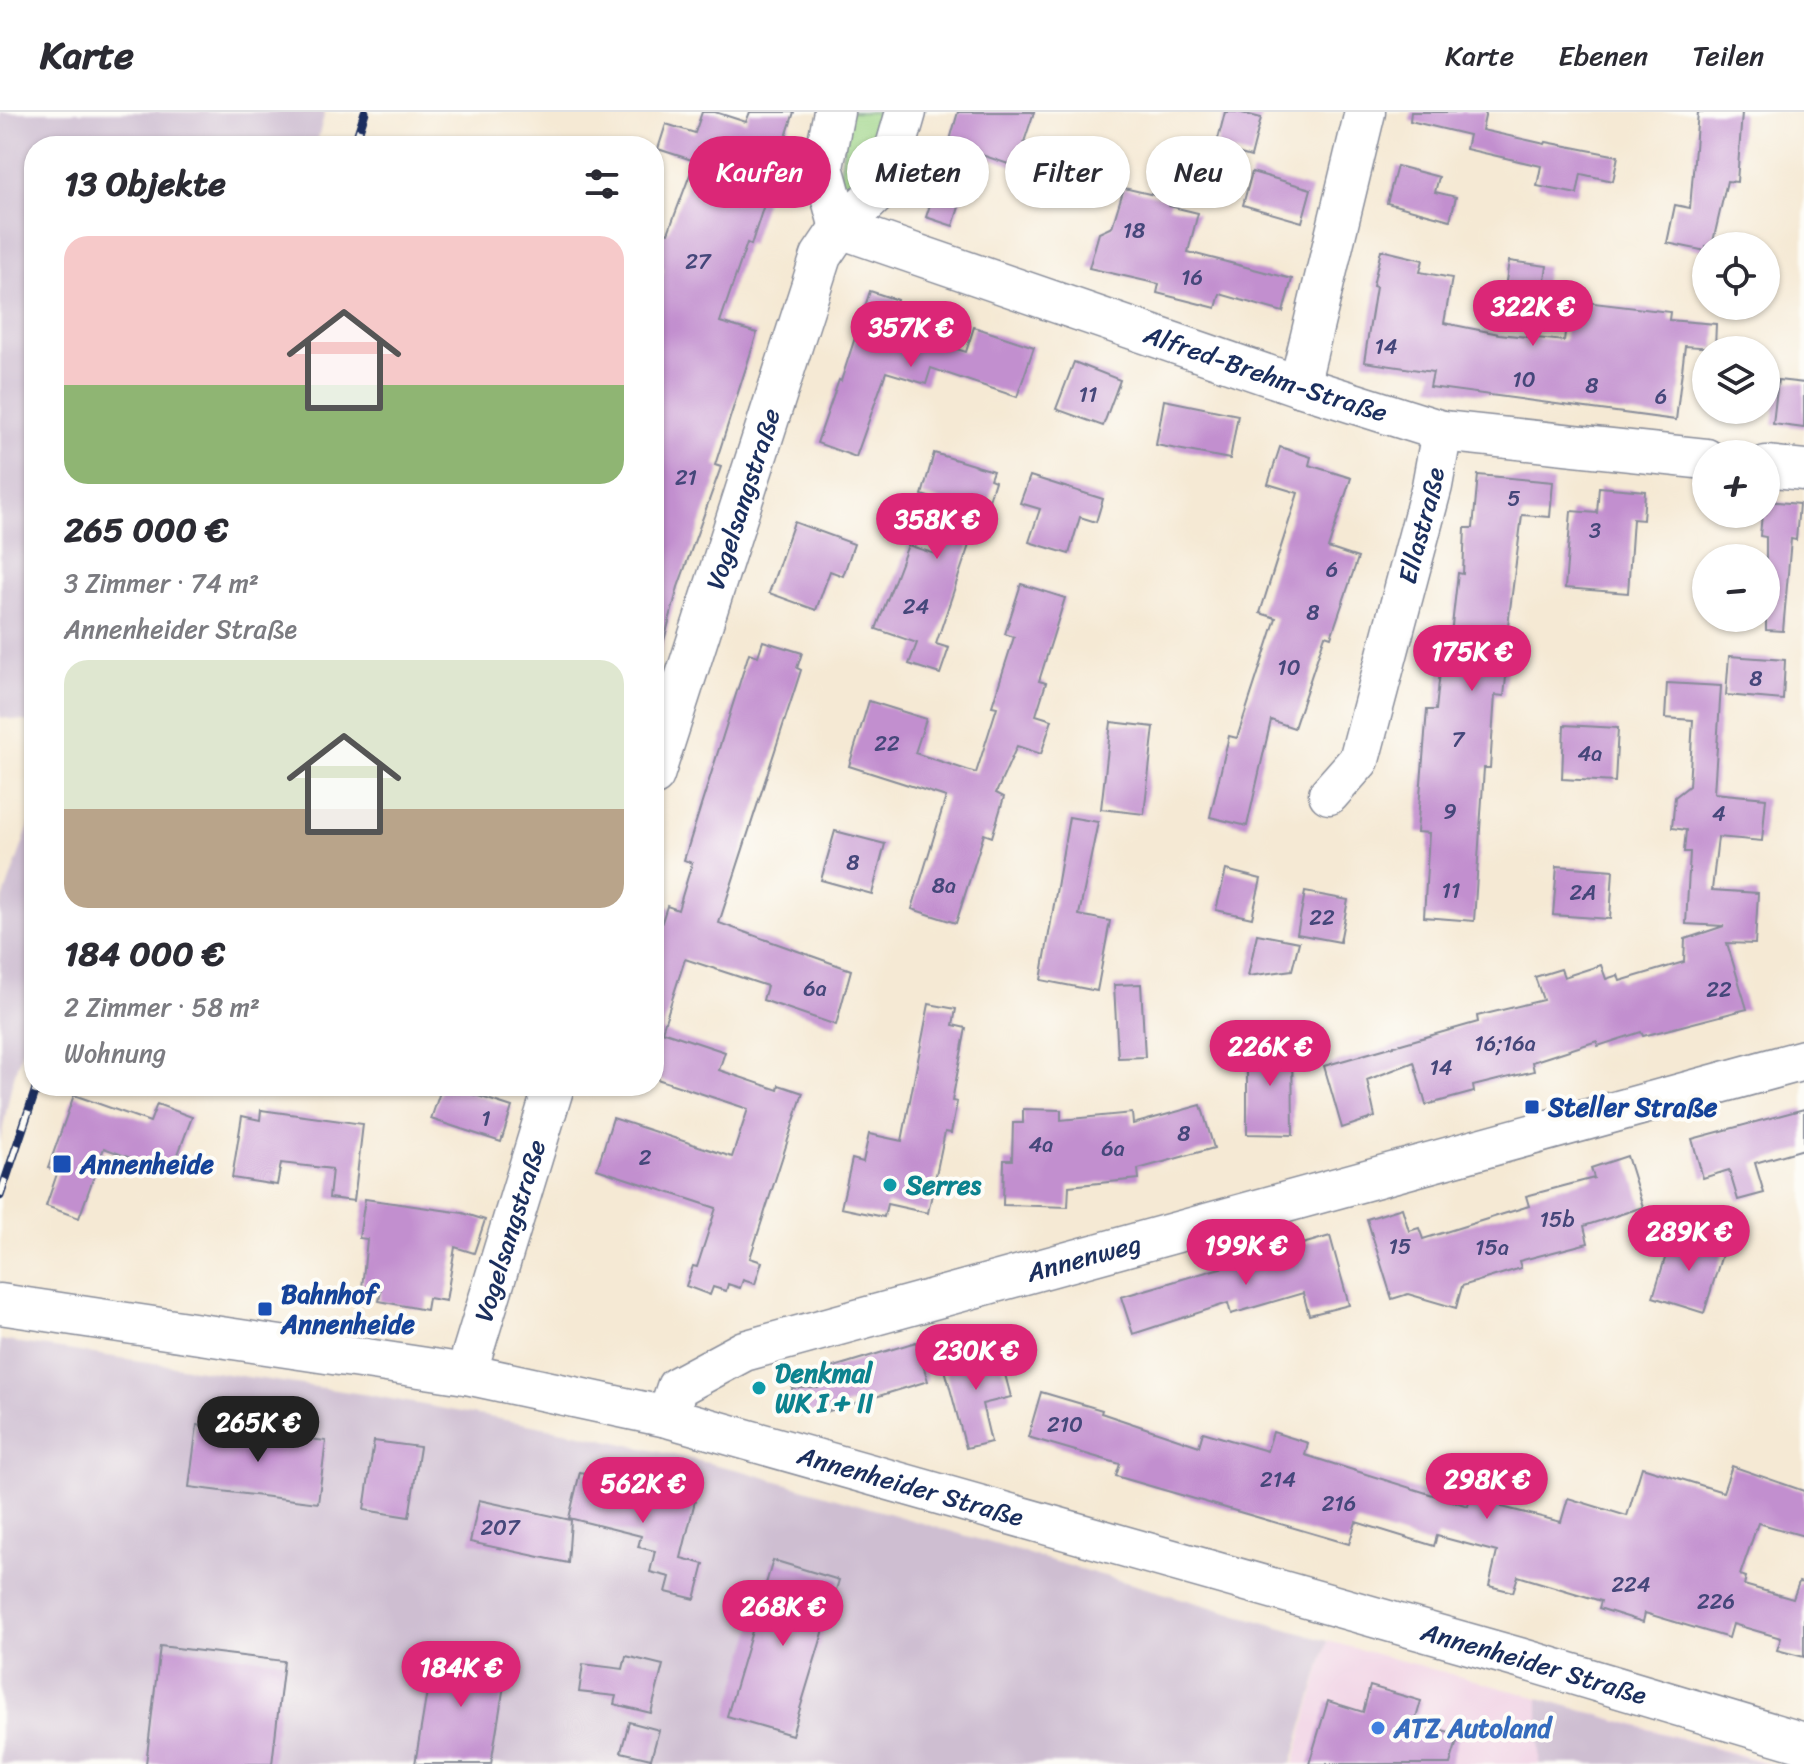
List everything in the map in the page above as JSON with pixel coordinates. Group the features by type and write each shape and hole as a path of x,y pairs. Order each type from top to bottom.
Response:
{"street":[{"path":"834,112 823,167 840,228"},
{"name":"Vogelsangstraße","path":"664,744 821,256 840,228 885,185 906,112"},
{"path":"1299,386 1365,112"},
{"name":"Alfred-Brehm-Straße","path":"840,228 1299,386 1442,431 1692,458"},
{"name":"Ellastraße","path":"1329,794 1359,760 1432,486 1442,431"},
{"path":"1780,467 1804,470"},
{"name":"Annenweg","path":"667,1417 677,1387 744,1351 1804,1060"},
{"name":"Vogelsangstraße","path":"466,1374 551,1096"},
{"name":"Annenheider Straße","path":"0,1304 466,1374 667,1417 1519,1658 1804,1743"}],"shaded area":[{"path":"0,112 325,112 319,136 24,136 24,721 0,717"},
{"path":"24,840 24,1044 12,1082 0,1143 0,908"},
{"path":"0,1340 369,1395 581,1434 743,1471 1328,1641 1292,1764 0,1764"},
{"path":"1328,1641 1539,1698 1773,1764 1294,1764"},
{"path":"1539,1698 1768,1764 1539,1764"}],"green space":[{"path":"848,112 896,112 886,136 847,136 847,186 839,180"}],"building":[{"path":"702,112 715,112 746,122 750,112 794,112 786,136 688,136 688,159 664,151 662,136 666,124 695,133"},
{"path":"958,112 1034,112 1026,136 1005,136 1005,163 989,157 989,136 951,136"},
{"path":"1225,112 1261,118 1251,157 1251,136 1219,136"},
{"path":"1411,112 1486,112 1482,130 1618,156 1613,181 1581,174 1577,194 1537,186 1541,166 1466,149 1469,135 1410,121"},
{"path":"1698,112 1742,112 1737,182 1727,181 1715,232 1692,232 1692,248 1667,243 1675,205 1690,208"},
{"path":"1397,166 1439,177 1435,192 1456,197 1450,220 1387,203"},
{"path":"1252,172 1311,189 1302,222 1251,207"},
{"path":"688,180 688,208 763,208 751,245 747,243 720,322 757,333 715,465 721,467 678,587 664,641 664,232 668,233"},
{"path":"1130,189 1146,193 1146,208 1177,208 1198,213 1188,252 1292,279 1283,312 1220,294 1216,308 1157,293 1159,284 1089,268 1099,233 1112,227 1118,208 1130,208"},
{"path":"929,208 959,208 953,226 926,217"},
{"path":"1381,250 1423,260 1420,272 1452,278 1444,323 1499,334 1564,341 1569,300 1670,312 1669,320 1716,324 1716,336 1692,336 1692,346 1685,346 1676,420 1430,387 1433,372 1364,362 1376,287 1373,286"},
{"path":"1509,261 1547,266 1543,294 1505,288"},
{"path":"870,291 897,300 889,328 966,352 974,327 1034,347 1017,397 931,368 926,384 886,372 856,457 817,443"},
{"path":"1074,362 1120,380 1103,426 1056,409"},
{"path":"1780,380 1804,383 1804,428 1773,424 1780,424"},
{"path":"1164,400 1238,415 1230,459 1156,445"},
{"path":"1280,447 1311,457 1309,465 1351,478 1328,548 1358,558 1331,637 1325,635 1294,728 1271,720 1247,826 1210,817 1229,736 1237,738 1276,618 1260,613 1298,493 1268,484"},
{"path":"934,453 993,471 990,479 995,481 979,532 974,530 936,644 949,648 940,674 909,664 917,643 876,629 908,545 935,554 950,504 922,495"},
{"path":"1478,475 1553,482 1550,517 1522,515 1505,649 1509,649 1504,696 1495,695 1490,768 1484,768 1474,921 1424,917 1429,833 1417,832 1427,710 1436,710 1443,642 1450,643 1458,573 1463,574 1465,528 1473,528"},
{"path":"1030,476 1103,499 1096,522 1080,517 1069,554 1029,542 1040,509 1020,503"},
{"path":"1599,487 1645,491 1643,520 1633,519 1628,593 1565,588 1571,511 1597,513"},
{"path":"1780,502 1799,504 1796,540 1791,539 1783,631 1780,631 1780,544 1766,544 1766,537 1760,536 1761,528 1780,528"},
{"path":"794,522 854,544 843,576 830,571 816,610 769,593"},
{"path":"1021,584 1065,598 1039,681 1046,683 1036,715 1052,720 1041,754 1017,746 996,793 1004,797 992,837 984,834 956,923 912,909 946,797 849,766 869,701 926,719 915,753 976,773 997,707 992,706 1014,637 1005,634"},
{"path":"763,641 802,653 797,668 801,670 719,923 851,970 836,1025 763,1000 767,986 685,959 664,1025 664,915 667,906 678,910 692,863 684,860 749,653 758,656"},
{"path":"1729,656 1785,660 1783,700 1726,695"},
{"path":"1667,683 1721,686 1714,793 1766,798 1762,841 1718,837 1712,890 1758,893 1755,944 1727,943 1747,1009 1643,1036 1641,1032 1598,1046 1597,1041 1532,1062 1534,1071 1473,1086 1474,1092 1426,1105 1414,1062 1367,1080 1375,1117 1342,1128 1324,1066 1478,1022 1477,1016 1543,1000 1535,977 1561,969 1564,977 1601,965 1606,979 1618,975 1620,981 1684,962 1685,939 1724,926 1686,924 1690,852 1684,852 1686,830 1672,828 1675,797 1689,786 1693,720 1665,718"},
{"path":"1111,722 1154,727 1144,814 1101,809"},
{"path":"1564,725 1618,728 1615,782 1562,779"},
{"path":"1069,817 1098,822 1079,915 1110,921 1097,991 1041,980"},
{"path":"835,831 885,844 872,894 821,880"},
{"path":"1557,866 1613,870 1610,919 1553,915"},
{"path":"1226,870 1261,879 1252,918 1216,910"},
{"path":"1305,892 1348,900 1340,942 1297,934"},
{"path":"1257,934 1299,942 1292,970 1248,976"},
{"path":"1141,984 1145,1057 1118,1058 1114,985"},
{"path":"929,1004 956,1009 953,1025 966,1028 952,1101 957,1102 951,1133 945,1132 928,1213 887,1204 884,1217 841,1208 852,1159 863,1162 869,1134 902,1141"},
{"path":"664,1032 725,1052 719,1070 778,1090 779,1085 803,1093 750,1258 762,1262 755,1284 743,1280 740,1288 728,1284 726,1291 713,1287 710,1295 686,1286 693,1266 697,1267 716,1208 597,1169 613,1118 732,1157 748,1109 664,1081"},
{"path":"1292,1040 1293,1135 1247,1134 1247,1042"},
{"path":"74,1096 150,1122 157,1104 192,1117 171,1173 104,1148 79,1218 46,1206 58,1171 48,1168"},
{"path":"439,1096 478,1096 512,1107 501,1142 431,1119"},
{"path":"1201,1105 1214,1148 1138,1169 1139,1179 1069,1186 1068,1207 1003,1205 1004,1160 1012,1160 1013,1123 1023,1123 1023,1109 1061,1110 1061,1120 1132,1113 1133,1124"},
{"path":"1804,1109 1804,1149 1755,1163 1764,1193 1738,1200 1729,1170 1703,1178 1692,1139"},
{"path":"261,1110 363,1124 354,1201 329,1198 332,1169 281,1163 277,1185 232,1178 242,1116 260,1120"},
{"path":"1627,1156 1643,1207 1584,1226 1588,1243 1519,1261 1521,1268 1462,1286 1456,1308 1408,1294 1392,1299 1367,1219 1402,1208 1409,1231 1419,1228 1423,1239 1529,1206 1526,1196 1594,1178 1591,1168"},
{"path":"365,1199 463,1213 485,1220 474,1253 455,1247 446,1301 428,1298 426,1310 379,1301 381,1291 362,1288 367,1239 359,1238"},
{"path":"1673,1233 1724,1248 1704,1313 1653,1297"},
{"path":"1330,1236 1349,1305 1309,1315 1303,1293 1231,1314 1228,1303 1133,1334 1121,1297"},
{"path":"916,1342 928,1381 826,1412 792,1412 792,1388 818,1388 814,1373"},
{"path":"998,1348 1011,1397 982,1404 991,1442 966,1448 943,1362"},
{"path":"1041,1392 1102,1410 1101,1413 1199,1446 1203,1432 1267,1451 1273,1432 1308,1443 1305,1455 1468,1506 1475,1479 1507,1487 1502,1507 1561,1522 1568,1498 1627,1516 1642,1467 1723,1492 1732,1466 1804,1491 1804,1536 1758,1523 1740,1575 1746,1577 1744,1585 1793,1599 1799,1582 1804,1583 1804,1657 1777,1650 1781,1638 1733,1624 1729,1638 1645,1613 1643,1622 1599,1608 1601,1601 1518,1576 1513,1592 1489,1586 1497,1552 1437,1536 1434,1546 1356,1522 1349,1544 1116,1476 1120,1464 1028,1437"},
{"path":"197,1425 326,1441 318,1503 189,1487"},
{"path":"374,1441 420,1447 409,1517 364,1510"},
{"path":"580,1472 695,1501 681,1558 704,1564 695,1599 666,1592 670,1577 650,1572 655,1551 638,1547 641,1536 569,1518"},
{"path":"479,1500 571,1520 568,1563 470,1542"},
{"path":"773,1560 839,1580 792,1735 727,1716"},
{"path":"160,1646 284,1661 272,1764 146,1764"},
{"path":"434,1649 508,1661 491,1764 415,1764"},
{"path":"626,1656 663,1665 651,1713 614,1704 616,1696 579,1692 583,1664 623,1669"},
{"name":"ATZ Autoland","path":"1370,1686 1421,1701 1415,1722 1459,1735 1450,1764 1309,1764 1328,1701 1363,1712"},
{"path":"629,1722 659,1730 651,1759 621,1752"}],"railway":[{"path":"357,136 365,112"},
{"path":"0,1196 34,1096"}],"place":[{"name":"Steller Straße","path":"1532,1107"},
{"name":"Annenheide","path":"62,1164"},
{"name":"Serres","path":"890,1185"},
{"name":"Bahnhof Annenheide","path":"265,1309"},
{"name":"Denkmal WK I + II","path":"759,1388"},
{"name":"ATZ Autoland","path":"1378,1728"}]}
